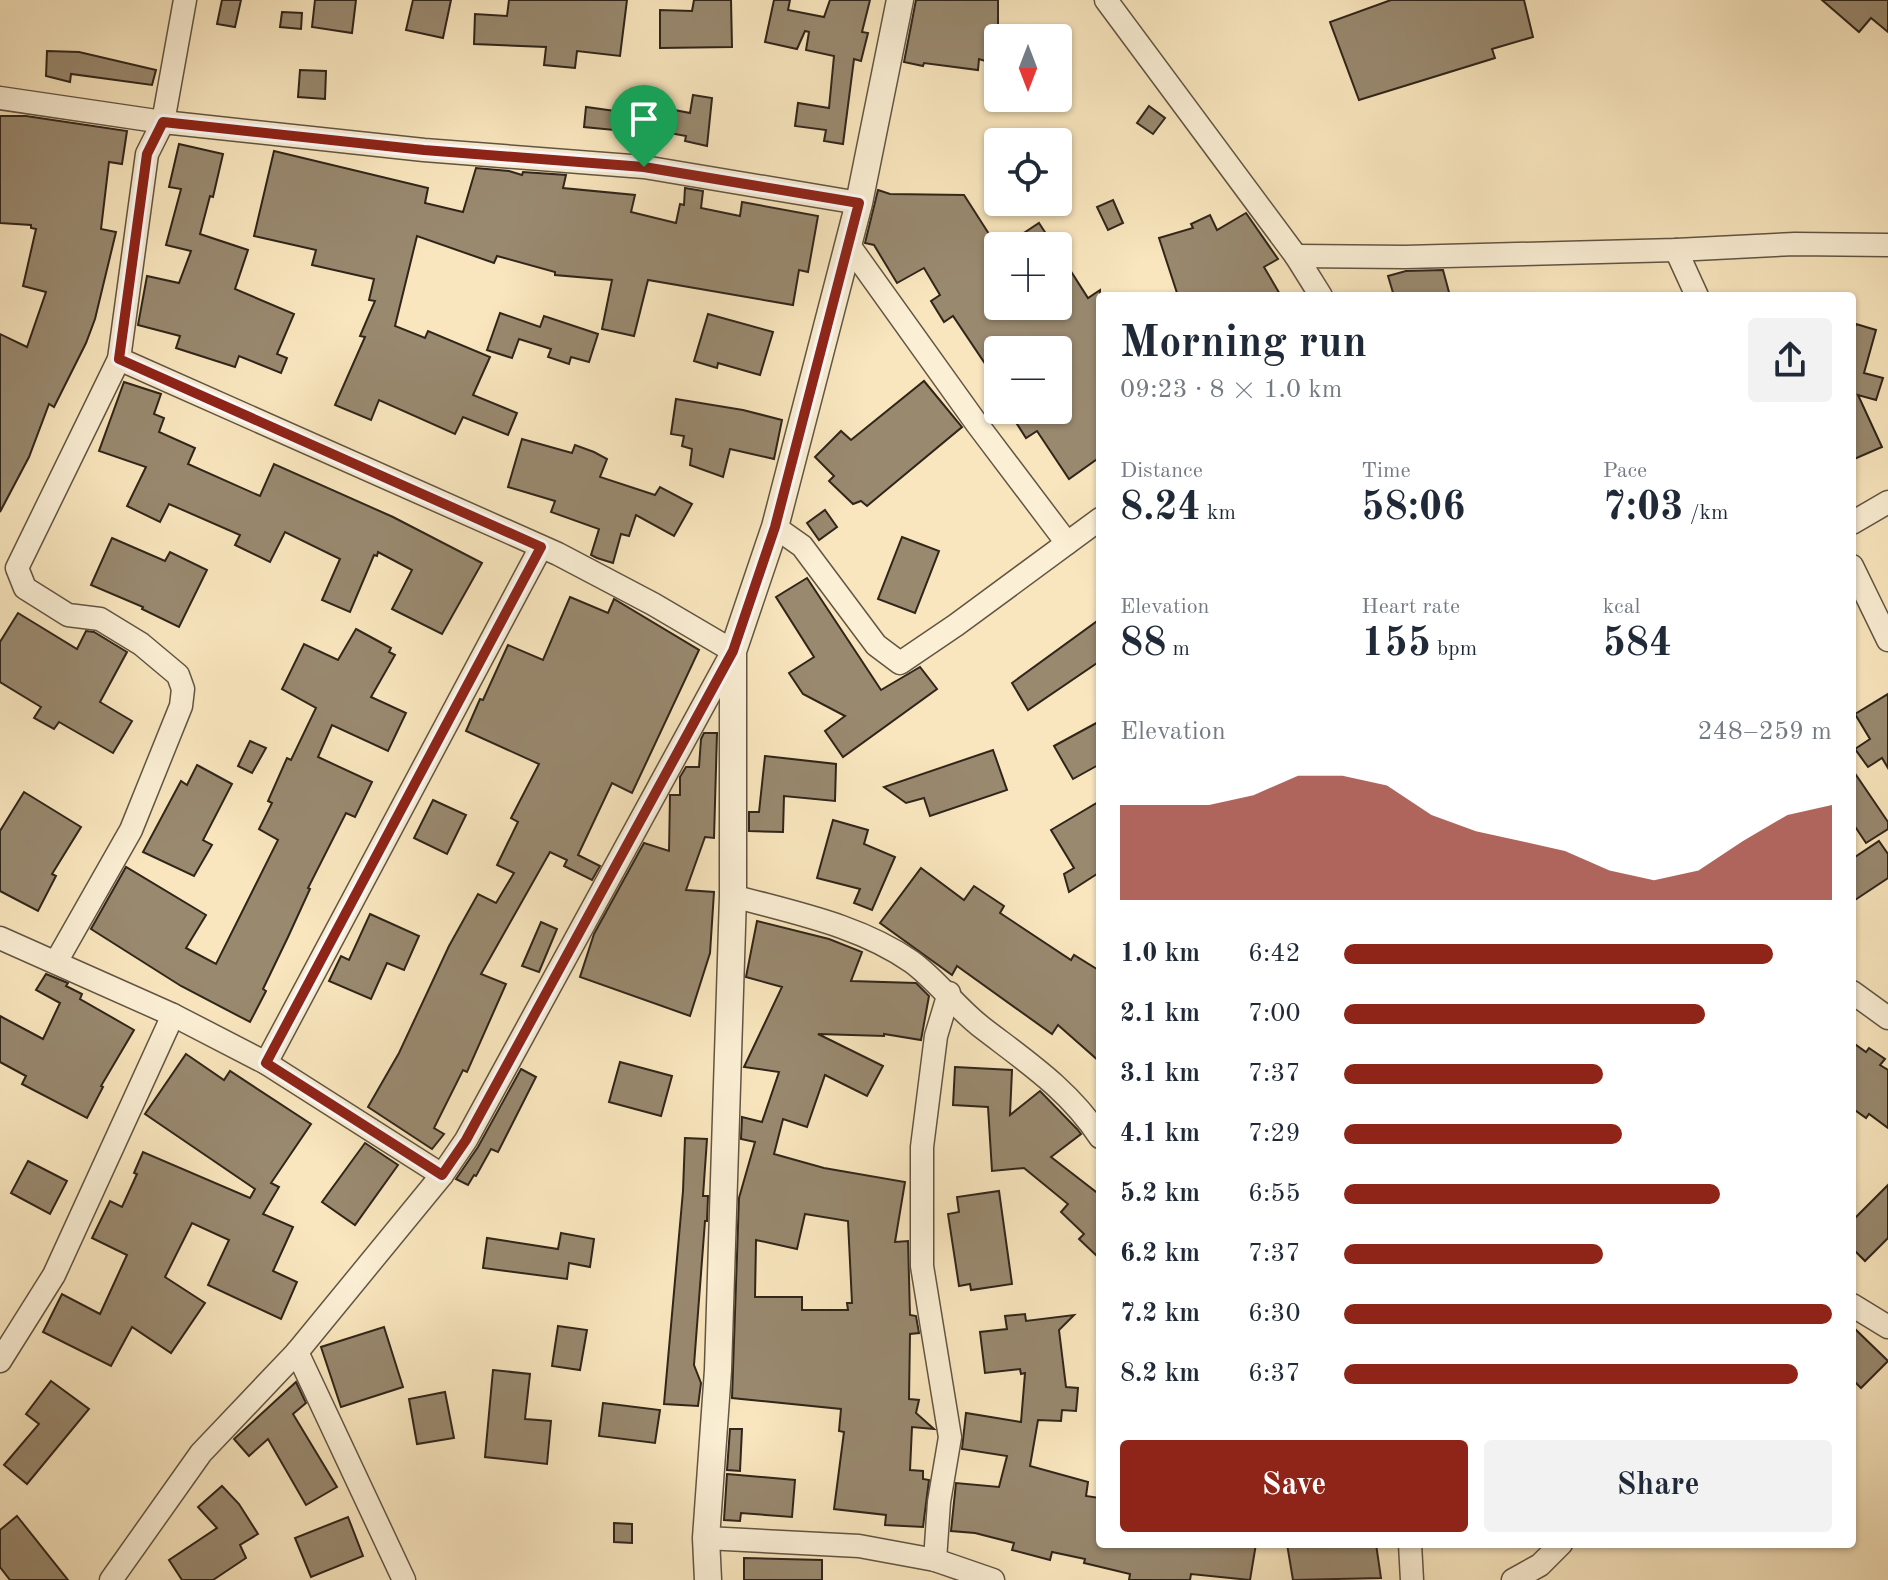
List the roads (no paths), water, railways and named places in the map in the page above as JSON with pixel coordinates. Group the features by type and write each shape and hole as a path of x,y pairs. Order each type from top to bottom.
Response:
{"street":[{"path":"56,962 131,830 181,706 183,689 178,675 141,644 100,619 68,615 25,588 17,568 119,359 147,154 163,122 185,0"},
{"path":"113,1579 201,1453 297,1352 442,1175 466,1140 733,651 775,527 859,203 900,0"},
{"path":"1106,0 1296,256 1318,292"},
{"path":"0,98 163,122 424,150 644,167 859,203"},
{"path":"848,244 1067,543"},
{"path":"1296,256 1405,257 1795,244 1888,245"},
{"path":"1676,250 1695,292"},
{"path":"119,359 541,547 653,604 733,651"},
{"path":"1856,521 1888,502"},
{"path":"775,527 802,546 876,645 900,663 1096,522"},
{"path":"266,1063 541,547"},
{"path":"1856,574 1888,640"},
{"path":"708,1580 706,1538 718,1370 733,896 733,651"},
{"path":"733,896 809,915 911,961 949,993 963,1013 1051,1079 1096,1131"},
{"path":"0,938 173,1015 266,1063 442,1175"},
{"path":"935,1560 939,1502 950,1437 922,1266 922,1147 936,1036 949,993"},
{"path":"1856,994 1886,1013"},
{"path":"0,1349 96,1174 173,1015"},
{"path":"0,1361 54,1275 173,1015"},
{"path":"1856,1307 1888,1327"},
{"path":"297,1352 404,1580"},
{"path":"706,1538 859,1546 935,1560 993,1580"},
{"path":"1410,1548 1412,1580"},
{"path":"1513,1580 1540,1565 1557,1548"}]}
